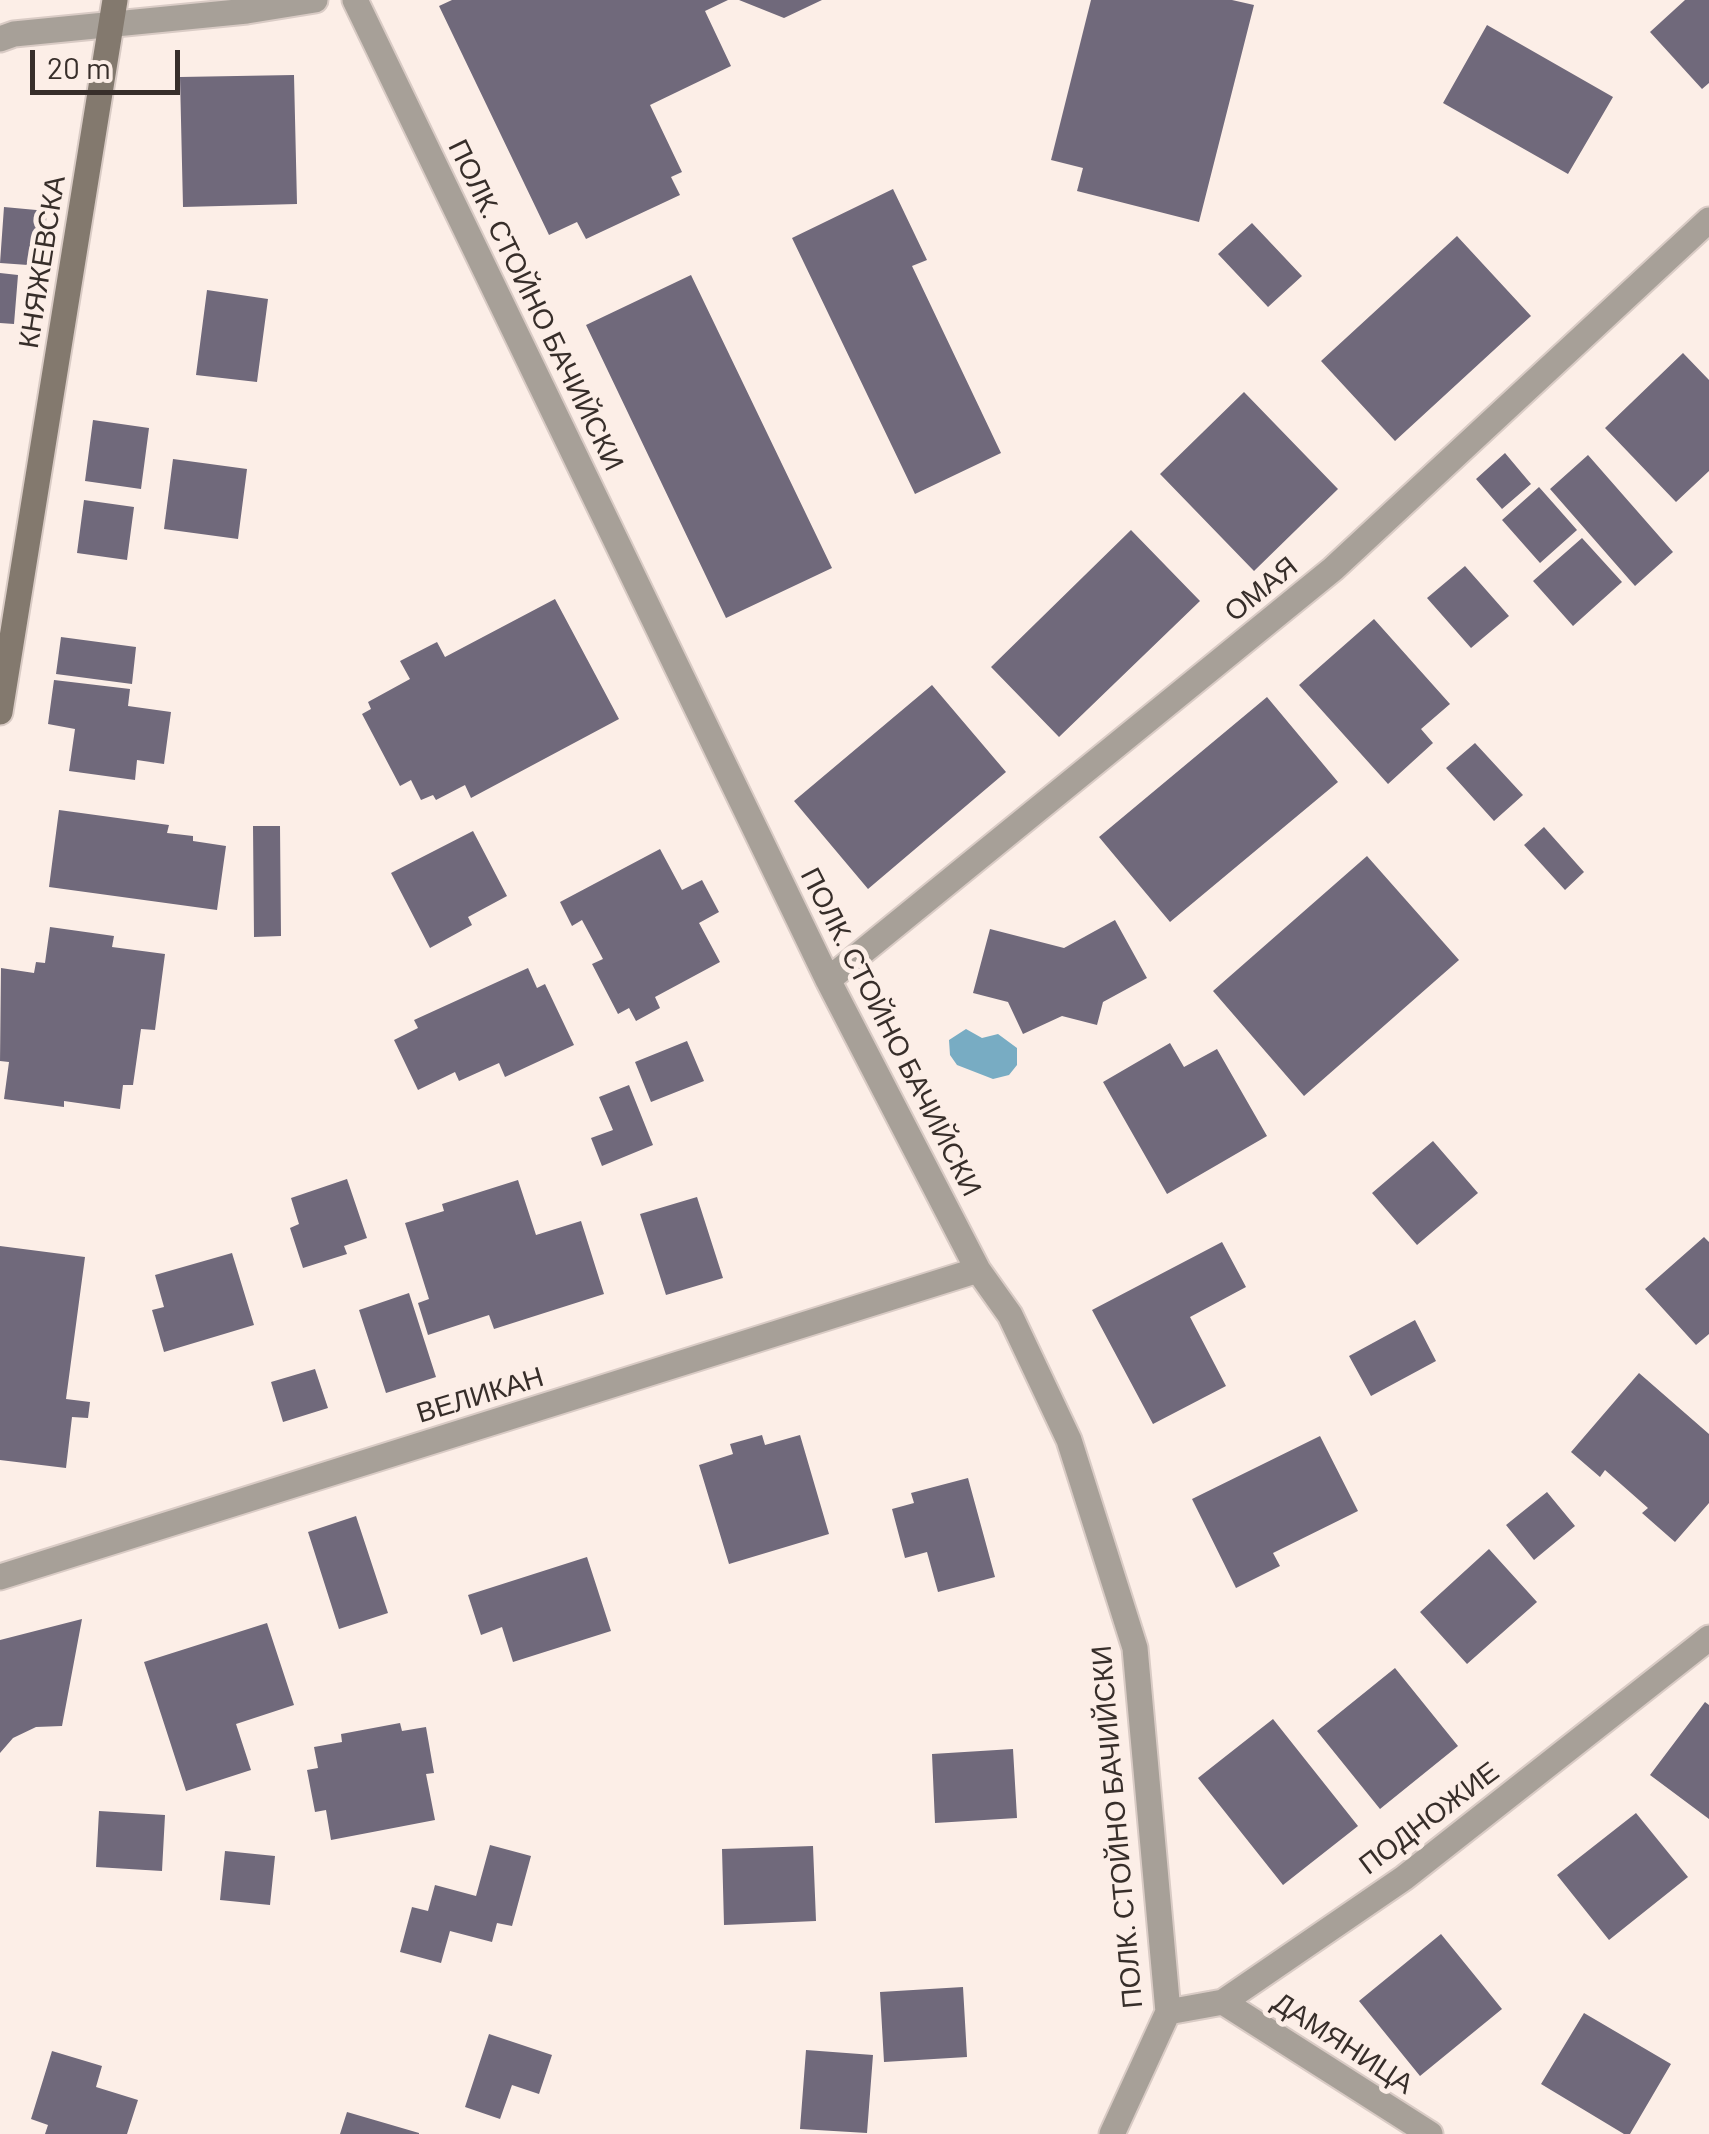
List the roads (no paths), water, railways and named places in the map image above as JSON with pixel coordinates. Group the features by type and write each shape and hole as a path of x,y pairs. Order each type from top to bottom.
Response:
{"street":[{"path":"0,39 113,12 247,11 315,0"},
{"name":"ПОЛК. СТОЙНО БАЧИЙСКИ","path":"356,0 828,980 978,1270 1010,1315 1069,1440 1135,1648 1168,2012 1112,2134"},
{"name":"КНЯЖЕВСКА","path":"0,712 113,12"},
{"name":"ОМАЯ","path":"828,980 1333,569 1709,220"},
{"name":"ВЕЛИКАН","path":"0,1578 978,1270"},
{"name":"ПОДНОЖИЕ","path":"1168,2012 1224,2002 1404,1878 1709,1638"},
{"name":"ДАМЯНИЦА","path":"1224,2002 1430,2134"}],"water":[{"path":"966,1029 982,1038 998,1034 1017,1048 1017,1065 1009,1075 993,1079 957,1065 950,1055 949,1040"}]}
